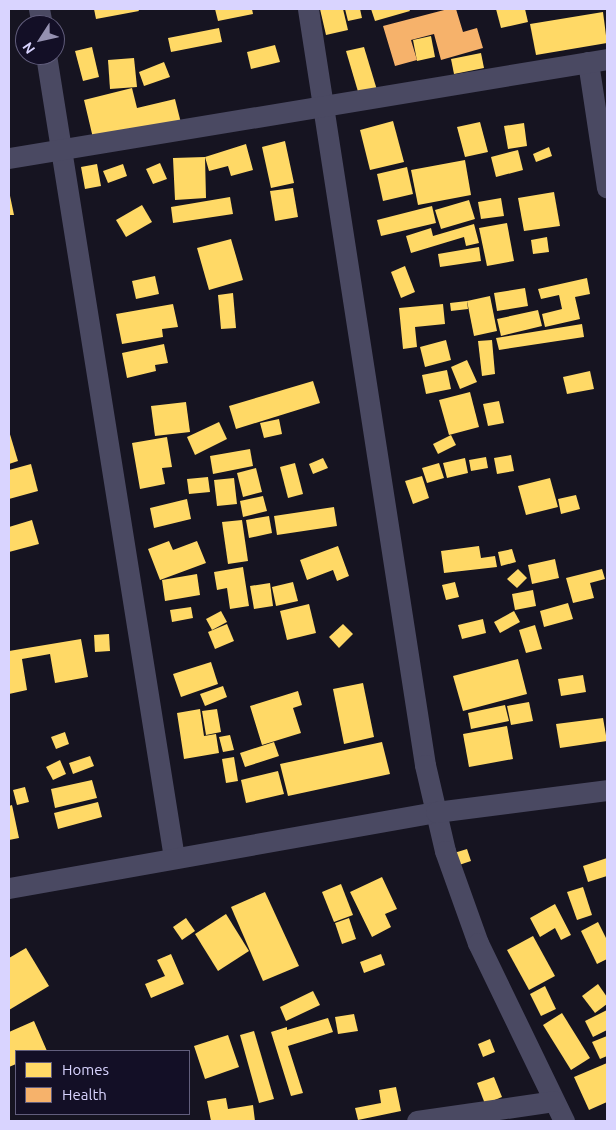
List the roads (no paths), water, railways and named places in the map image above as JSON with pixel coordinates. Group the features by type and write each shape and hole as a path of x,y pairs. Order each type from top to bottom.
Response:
{"street":[{"path":"308,9 425,765 445,850 478,943 564,1121"},
{"path":"9,158 598,60 607,188"},
{"path":"48,65 174,858"},
{"path":"9,888 436,812 607,790"},
{"path":"417,1121 440,1120 554,1101"}]}
